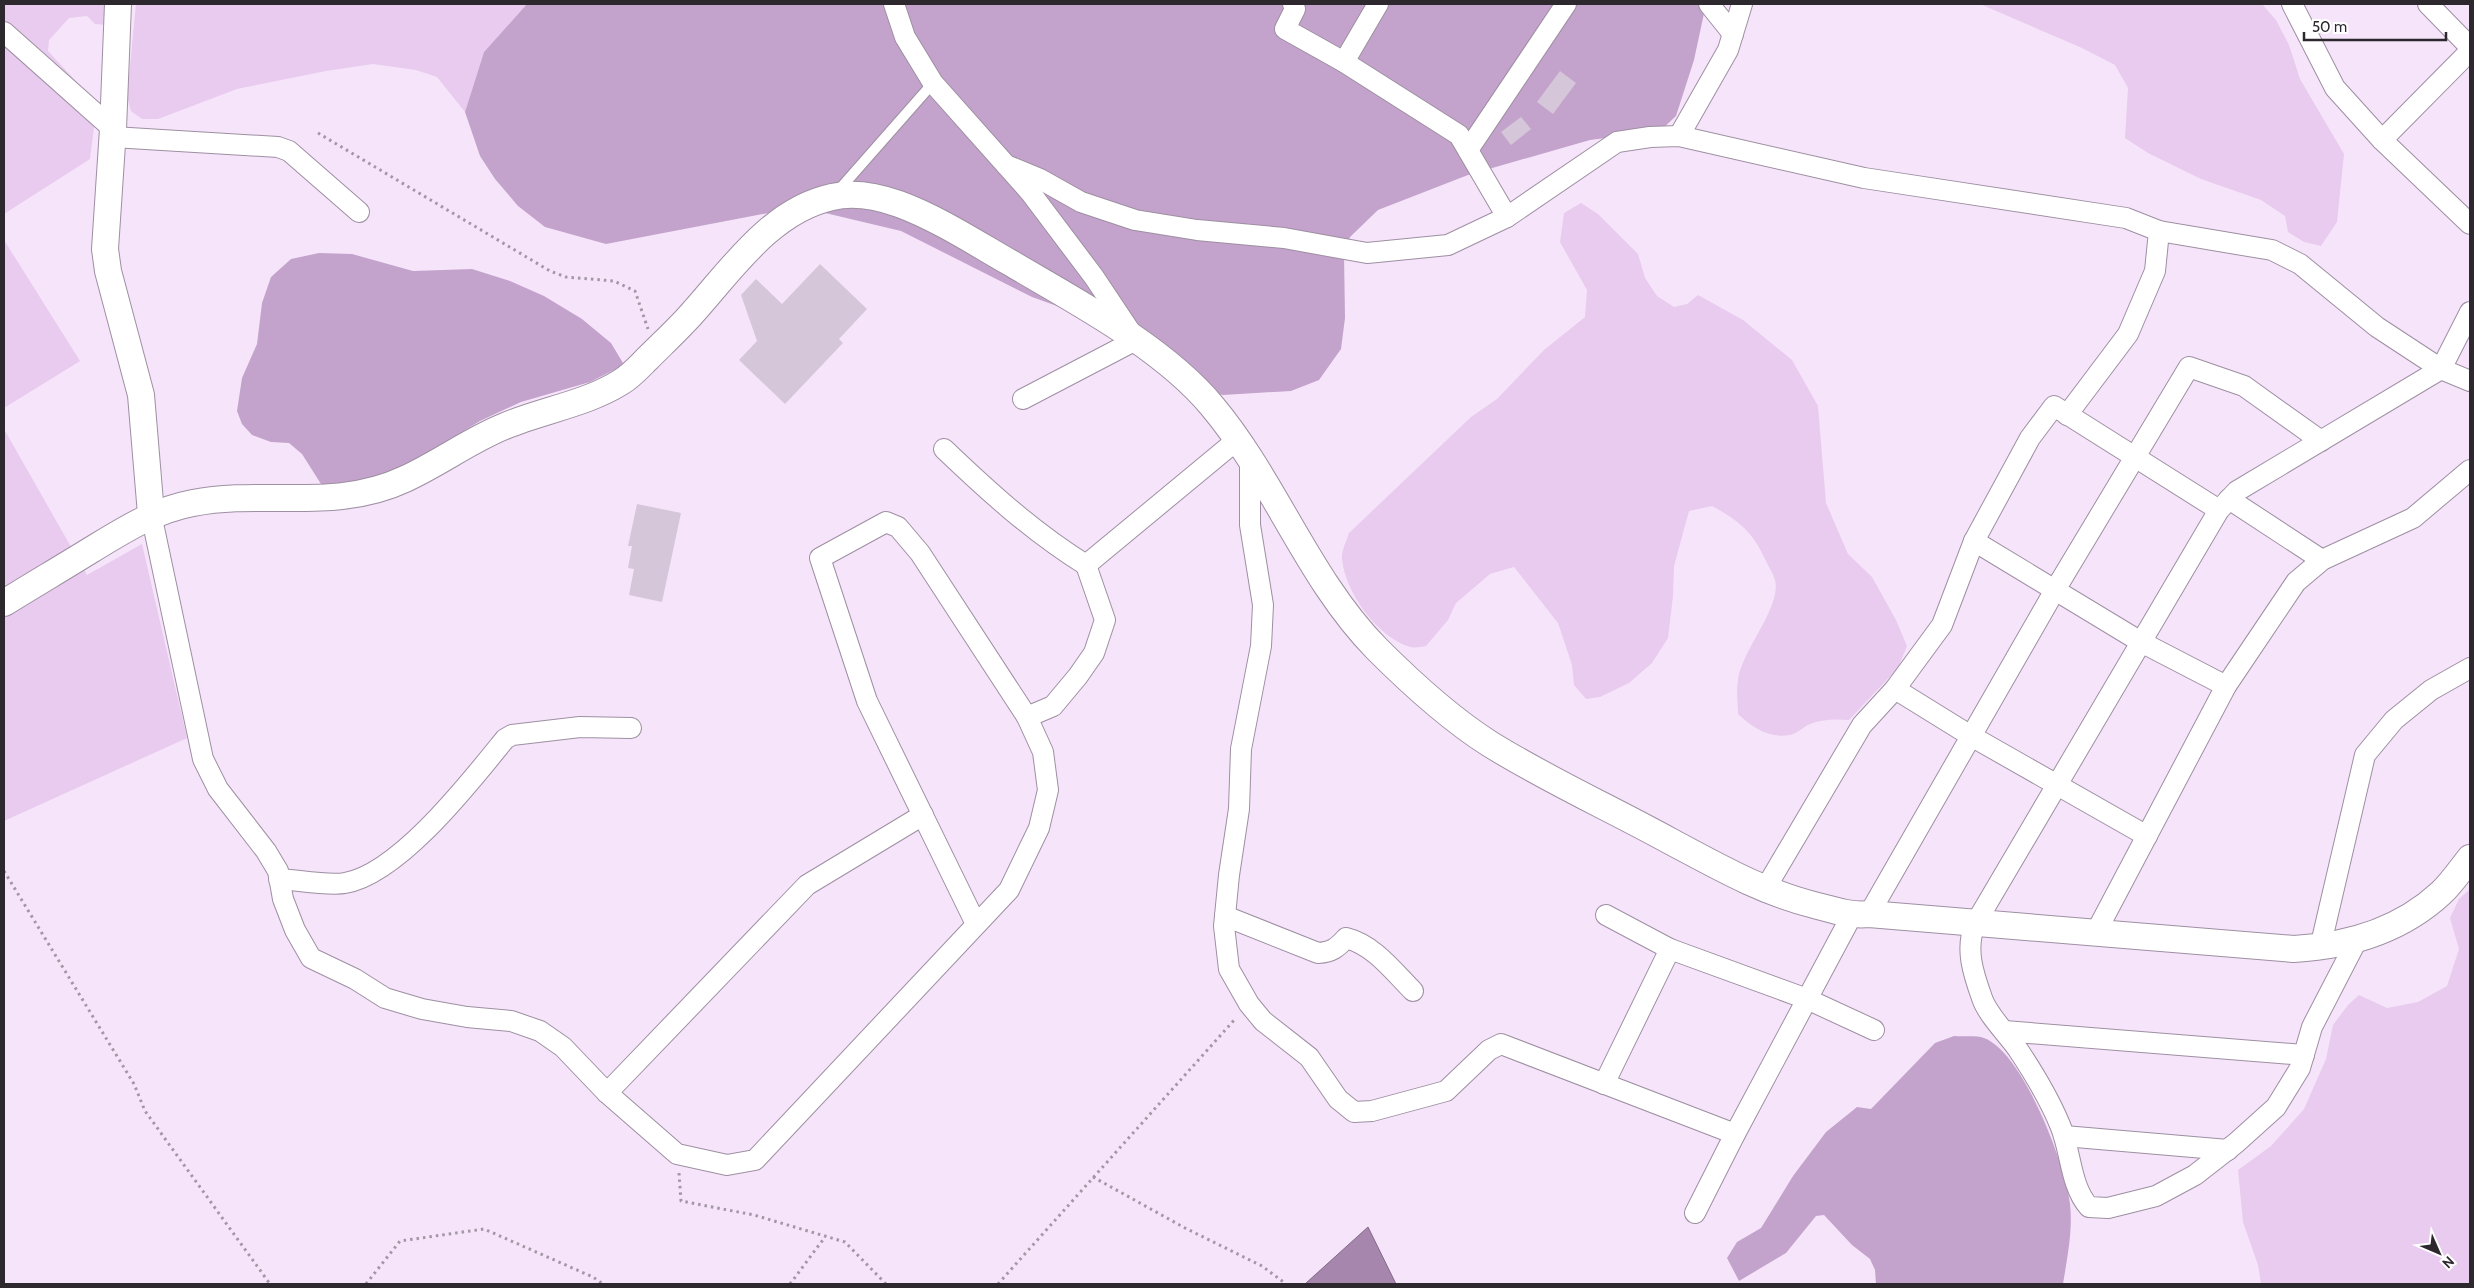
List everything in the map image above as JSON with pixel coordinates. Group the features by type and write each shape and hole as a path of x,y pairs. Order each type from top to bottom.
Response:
{"street":[{"path":"118,4 113,133 105,249 108,270 141,395 151,514 203,759 218,790 266,851 278,871 283,899 296,930 311,958 355,979 385,998 422,1009 467,1017 511,1021 540,1031 563,1047 607,1093 678,1154 727,1166 755,1160 1009,890 1039,828 1048,790 1043,752 1027,717 920,553 898,527 886,522 820,558 867,701 976,924"},
{"path":"894,4 905,37 933,83 1006,165 1094,277 1136,340"},
{"path":"1293,4 1295,9 1285,29 1344,62 1459,135 1507,217"},
{"path":"1344,62 1378,4"},
{"path":"1468,150 1566,4"},
{"path":"1709,4 1733,34"},
{"path":"1679,136 1728,50 1742,4"},
{"path":"2292,4 2335,88 2382,140 2470,224"},
{"path":"2382,140 2470,49 2428,4"},
{"path":"4,32 113,133 278,147 289,152 359,212"},
{"path":"1006,165 1040,179 1081,202 1135,220 1197,230 1284,238 1367,253 1448,245 1507,217 1617,142 1650,137 1679,136 1864,178 2126,218 2159,231 2272,250 2300,264 2377,327 2440,369 2470,381"},
{"path":"4,603 151,514 189,503 236,497 287,500 350,496 399,483 442,460 474,439 512,423 583,400 624,380 688,318 718,281 770,230 800,210 833,197 866,196 899,204 960,234 1063,294 1136,340 1182,376 1208,401 1243,450 1330,590 1373,645 1436,705 1487,742 1577,794 1656,833 1728,872 1784,898 1861,915 2294,950 2320,948 2357,940 2385,929 2429,903 2442,892 2470,858"},
{"path":"2067,415 2128,334 2155,271 2159,231"},
{"path":"2357,940 2312,1027 2300,1068 2276,1108 2228,1150 2195,1175 2156,1196 2108,1208 2089,1207 2080,1197 2064,1136 2042,1088 1982,1000 1972,962 1969,940 1975,924 2224,505 2238,491 2440,369 2470,312"},
{"path":"1024,399 1136,340"},
{"path":"1696,1213 1735,1134 1807,999 1971,736 2134,457 2189,367 2244,386 2321,441"},
{"path":"1765,889 1862,724 1895,689 1942,625 1974,541 2030,438 2054,406 2134,457 2322,560"},
{"path":"944,449 1001,503 1049,542 1086,565 1105,620 1094,653 1078,676 1053,706 1027,717"},
{"path":"1086,565 1243,450"},
{"path":"1243,450 1250,525 1263,605 1261,646 1241,749 1239,809 1225,916 1229,970 1249,1004 1263,1021 1309,1057 1338,1099 1354,1112 1372,1112 1446,1091 1489,1050 1501,1044 1735,1134"},
{"path":"2095,934 2226,686 2296,582 2322,560 2413,518 2470,470"},
{"path":"1974,541 2141,642 2226,686"},
{"path":"2320,948 2365,754 2394,720 2431,690 2466,677"},
{"path":"1895,689 1971,736 2148,836"},
{"path":"280,879 344,884 367,876 400,854 472,780 512,735 580,727 631,728"},
{"path":"607,1093 807,886 923,815"},
{"path":"1606,915 1670,949 1807,999 1874,1030"},
{"path":"1225,916 1318,953 1337,949 1346,938 1357,941 1368,947 1414,991"},
{"path":"1604,1084 1670,949"},
{"path":"2004,1031 2304,1055"},
{"path":"2064,1136 2228,1150"}],"lane":[{"path":"833,197 933,83"}],"path":[{"path":"318,133 550,271 566,278 614,280 634,291 656,350"},
{"path":"4,871 134,1084 145,1111 270,1284"},
{"path":"998,1284 1249,1004"},
{"path":"678,1154 681,1201 754,1215 845,1242 886,1284"},
{"path":"1093,1177 1185,1228 1262,1266 1286,1284"},
{"path":"366,1284 400,1241 484,1229 593,1277 603,1284"},
{"path":"790,1284 825,1237"}],"shaded area":[{"path":"4,4 106,4 106,25 95,24 87,16 69,18 49,40 48,51 97,104 90,159 4,214"},
{"path":"136,4 527,4 484,52 465,112 437,77 416,70 373,64 326,71 237,89 158,119 142,119 131,111 127,97"},
{"path":"527,4 1706,4 1694,60 1676,116 1660,131 1590,140 1468,175 1378,210 1350,237 1344,253 1345,318 1341,349 1319,380 1291,391 1223,395 1176,385 1107,324 1032,297 901,231 800,207 606,244 545,227 518,206 495,179 480,156 465,112 484,52"},
{"path":"1980,4 2262,4 2276,20 2289,45 2300,79 2344,154 2337,222 2321,246 2304,242 2288,232 2285,216 2261,200 2201,179 2148,153 2125,138 2128,88 2115,65 2082,48"},
{"path":"1581,203 1598,214 1638,254 1645,278 1657,296 1674,307 1687,304 1698,295 1743,320 1792,360 1818,406 1826,503 1848,554 1872,577 1896,620 1907,646 1898,668 1849,720 1820,721 1810,724 1793,734 1782,736 1761,731 1738,714 1737,688 1741,668 1773,603 1776,591 1775,580 1760,549 1750,534 1737,522 1712,506 1689,511 1674,566 1668,638 1652,663 1629,683 1600,697 1586,699 1574,685 1572,665 1558,623 1514,567 1490,574 1456,603 1448,620 1426,646 1410,647 1386,634 1365,612 1356,599 1344,572 1342,559 1343,549 1349,533 1471,417 1497,399 1544,350 1585,317 1587,290 1560,242 1564,213"},
{"path":"4,240 80,361 4,408"},
{"path":"319,253 352,254 413,271 472,269 510,281 544,296 582,319 611,343 623,363 618,368 590,382 521,402 480,421 417,460 367,481 335,489 321,484 302,454 289,443 271,442 252,435 242,424 237,411 242,378 257,344 262,303 271,277 291,259"},
{"path":"4,429 87,575 142,544 187,738 4,821"},
{"path":"2470,889 2470,1284 2261,1284 2258,1265 2243,1222 2238,1170 2271,1146 2304,1109 2326,1059 2333,1025 2348,1005 2359,995 2387,1008 2418,1002 2447,986 2459,949 2450,918 2459,899"},
{"path":"1954,1036 1981,1037 1999,1048 2013,1064 2040,1112 2060,1164 2070,1204 2070,1235 2063,1284 1876,1284 1875,1270 1870,1259 1852,1245 1824,1215 1816,1216 1786,1253 1739,1281 1727,1258 1737,1242 1761,1228 1793,1176 1826,1132 1857,1107 1871,1109 1935,1043"},
{"path":"1368,1227 1396,1284 1305,1284"}],"building":[{"path":"1560,71 1576,83 1553,114 1537,102"},
{"path":"1521,117 1531,129 1511,145 1501,132"},
{"path":"820,264 867,309 839,339 843,343 785,404 739,360 757,341 741,295 756,279 782,304"},
{"path":"637,504 681,513 662,602 629,595 634,569 628,568 632,546 628,546"}]}
